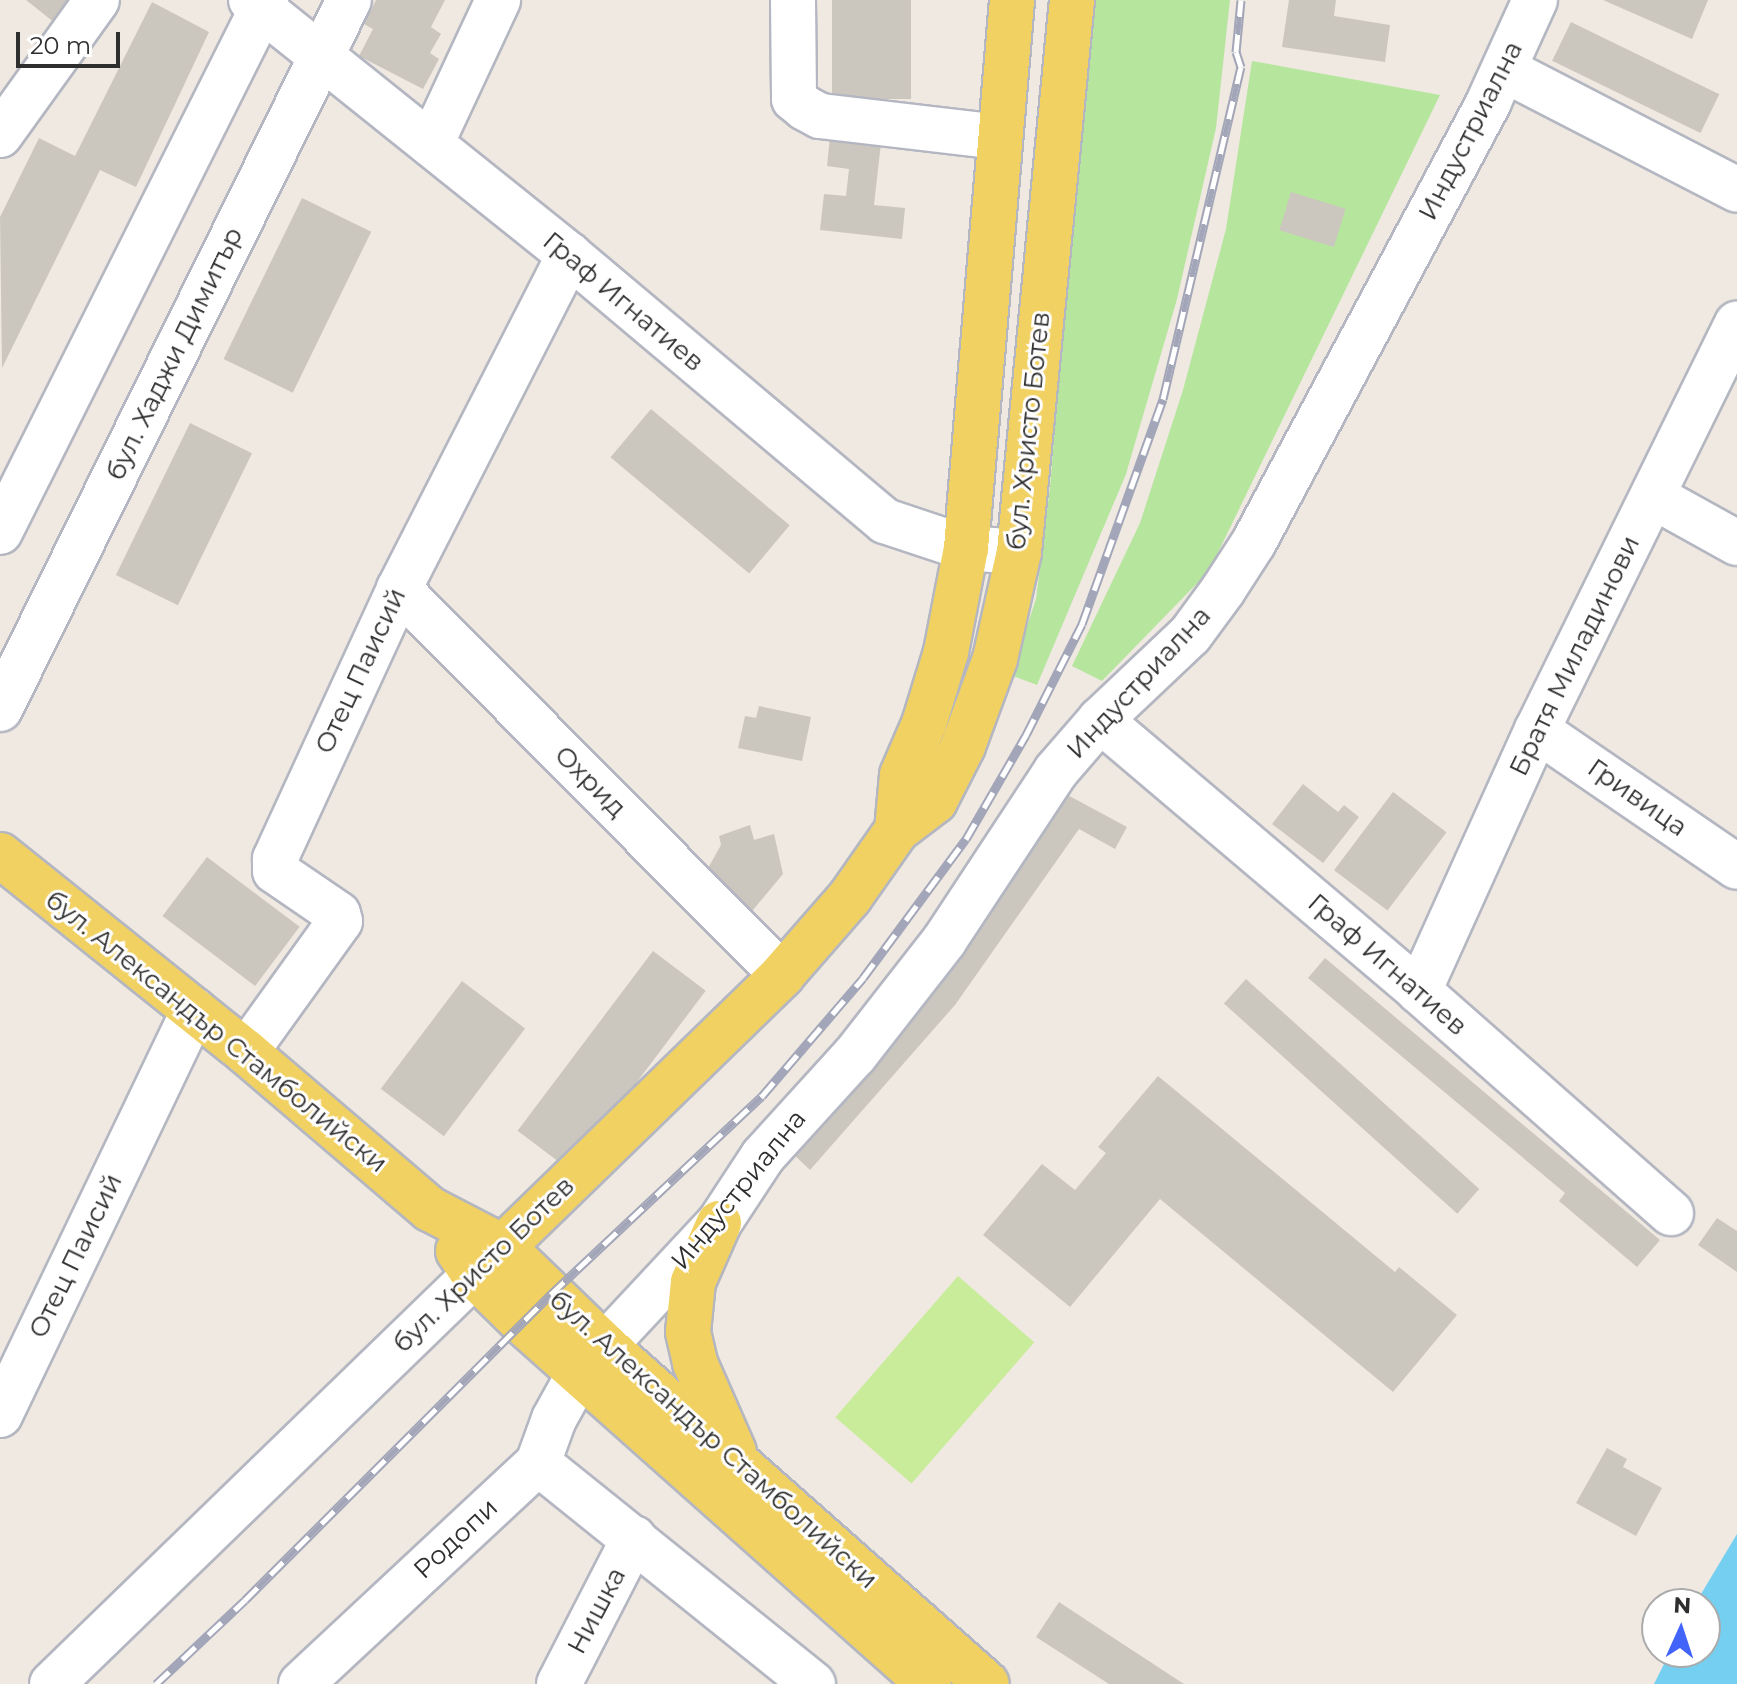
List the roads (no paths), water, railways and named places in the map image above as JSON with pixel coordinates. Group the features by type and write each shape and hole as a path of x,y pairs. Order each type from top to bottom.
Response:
{"main road":[{"name":"бул. Христо Ботев","path":"897,830 902,775 924,724 946,652 966,548 1012,0"},
{"name":"бул. Христо Ботев","path":"489,1261 782,975 850,897 897,830 935,801 963,746 995,659 1019,552 1072,0"},
{"name":"бул. Александър Стамболийски","path":"0,855 246,1052 489,1261 929,1684"},
{"path":"719,1223 693,1282 688,1332 705,1389 741,1468"},
{"name":"бул. Александър Стамболийски","path":"592,1358 741,1468 987,1684"}],"street":[{"path":"0,135 97,0"},
{"name":"бул. Хаджи Димитър","path":"0,709 349,0"},
{"path":"431,144 498,0"},
{"path":"793,0 794,99 805,108 820,116 1000,137"},
{"name":"Индустриална","path":"592,1358 719,1223 763,1156 855,1055 944,941 1056,771 1100,720 1190,635 1254,542 1505,70 1535,0"},
{"path":"0,532 260,3"},
{"name":"Граф Игнатиев","path":"260,3 569,255 885,521 966,548 1019,552"},
{"path":"1505,70 1737,190"},
{"name":"Отец Паисий","path":"246,1052 338,928 338,914 275,871 273,865 399,589 569,255"},
{"name":"Братя Миладинови","path":"1419,991 1537,730 1737,324"},
{"path":"1654,497 1737,543"},
{"name":"Охрид","path":"399,589 782,975"},
{"name":"Граф Игнатиев","path":"1100,720 1419,991 1671,1213"},
{"name":"Гривица","path":"1537,730 1737,867"},
{"name":"Отец Паисий","path":"0,1415 194,1010"},
{"name":"бул. Христо Ботев","path":"52,1684 489,1261"},
{"name":"Родопи","path":"301,1684 538,1463 554,1419 592,1358"},
{"path":"538,1463 813,1684"},
{"name":"Нишка","path":"559,1684 634,1538"}],"water":[{"path":"1737,1534 1737,1684 1654,1684 1662,1668 1721,1668 1721,1588 1705,1588"}],"railway":[{"path":"156,1684 245,1600 551,1294 762,1096 863,978 966,839 1026,735 1082,624 1163,399 1241,67 1236,52 1241,0"}]}
